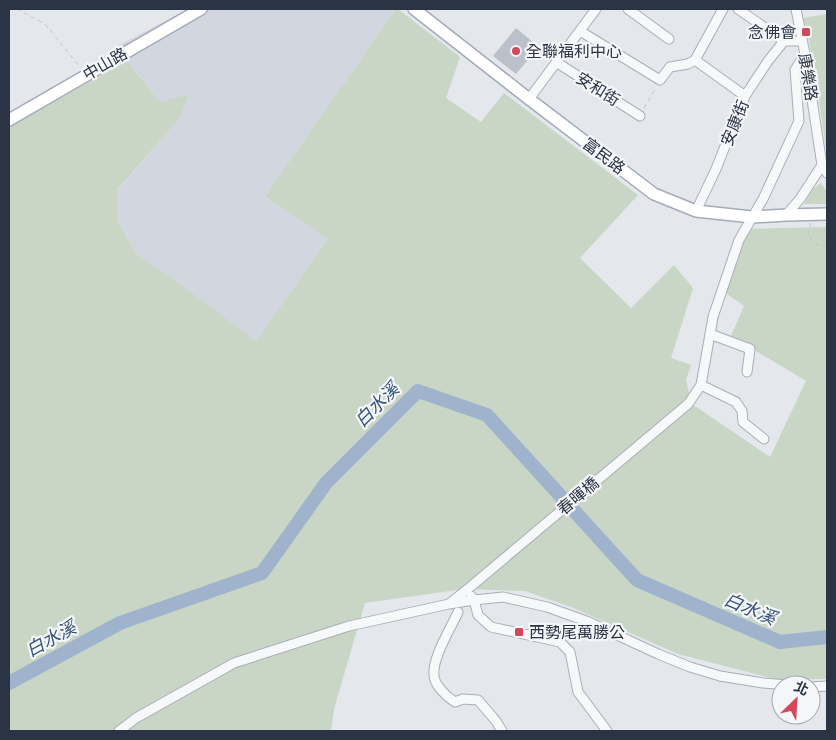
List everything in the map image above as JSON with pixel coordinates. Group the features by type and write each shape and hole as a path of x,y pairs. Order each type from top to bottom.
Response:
{"main road":[{"name":"中山路","path":"9,120 201,9"},
{"name":"富民路","path":"414,9 529,100 654,194 696,211 752,217 827,214"}],"street":[{"path":"529,100 596,9"},
{"path":"628,9 669,39"},
{"path":"580,31 660,80 670,67 688,64 695,60 723,9"},
{"path":"738,9 784,41 802,41"},
{"name":"康樂路","path":"796,9 825,169"},
{"name":"安康街","path":"696,211 716,169 745,96 784,41"},
{"path":"764,439 743,422 742,411 736,402 701,385 713,317 739,240 763,199 799,121 795,70 804,54"},
{"path":"695,60 745,96"},
{"name":"安和街","path":"556,62 640,116"},
{"path":"786,215 825,169"},
{"path":"710,334 750,350 747,372"},
{"name":"春暉橋","path":"449,604 688,404 701,385"},
{"path":"469,588 478,615 491,627 560,642 570,652 578,692 607,731"},
{"path":"120,731 136,718 234,663 350,626 449,604 503,597 547,607 589,622 690,667 720,676 771,684"},
{"path":"458,612 435,660 434,676 437,684 455,702 478,700 502,731"}],"path":[{"path":"17,9 45,24 87,75"},
{"path":"640,116 660,80"},
{"path":"814,214 808,235 814,244 825,246 827,244"}],"shaded area":[{"path":"188,9 396,9 265,196 328,239 256,341 136,254 117,220 117,191 180,118 187,96 160,102 116,47"}],"green space":[{"path":"396,9 398,9 460,57 446,98 481,122 504,93 638,195 580,258 631,308 674,265 693,288 671,358 691,365 686,380 692,404 770,457 806,381 731,336 744,306 720,289 740,229 827,227 827,679 821,679 821,675 771,675 771,678 678,654 571,607 525,591 464,589 365,603 334,709 331,731 9,731 9,127 127,61 160,102 188,95 180,118 117,190 117,220 136,254 256,341 328,239 265,196"},
{"path":"827,14 827,156 816,80 803,18"},
{"path":"821,183 827,192 827,204 804,204 813,189"}],"building":[{"name":"全聯福利中心","path":"516,28 539,47 516,74 493,56"}],"waterway":[{"name":"白水溪","path":"9,683 120,623 262,573 326,483 418,391 487,415 637,580 780,642 827,637"}],"place":[{"name":"念佛會","path":"806,32"},
{"name":"全聯福利中心","path":"516,51"},
{"name":"西勢尾萬勝公","path":"519,632"}]}
